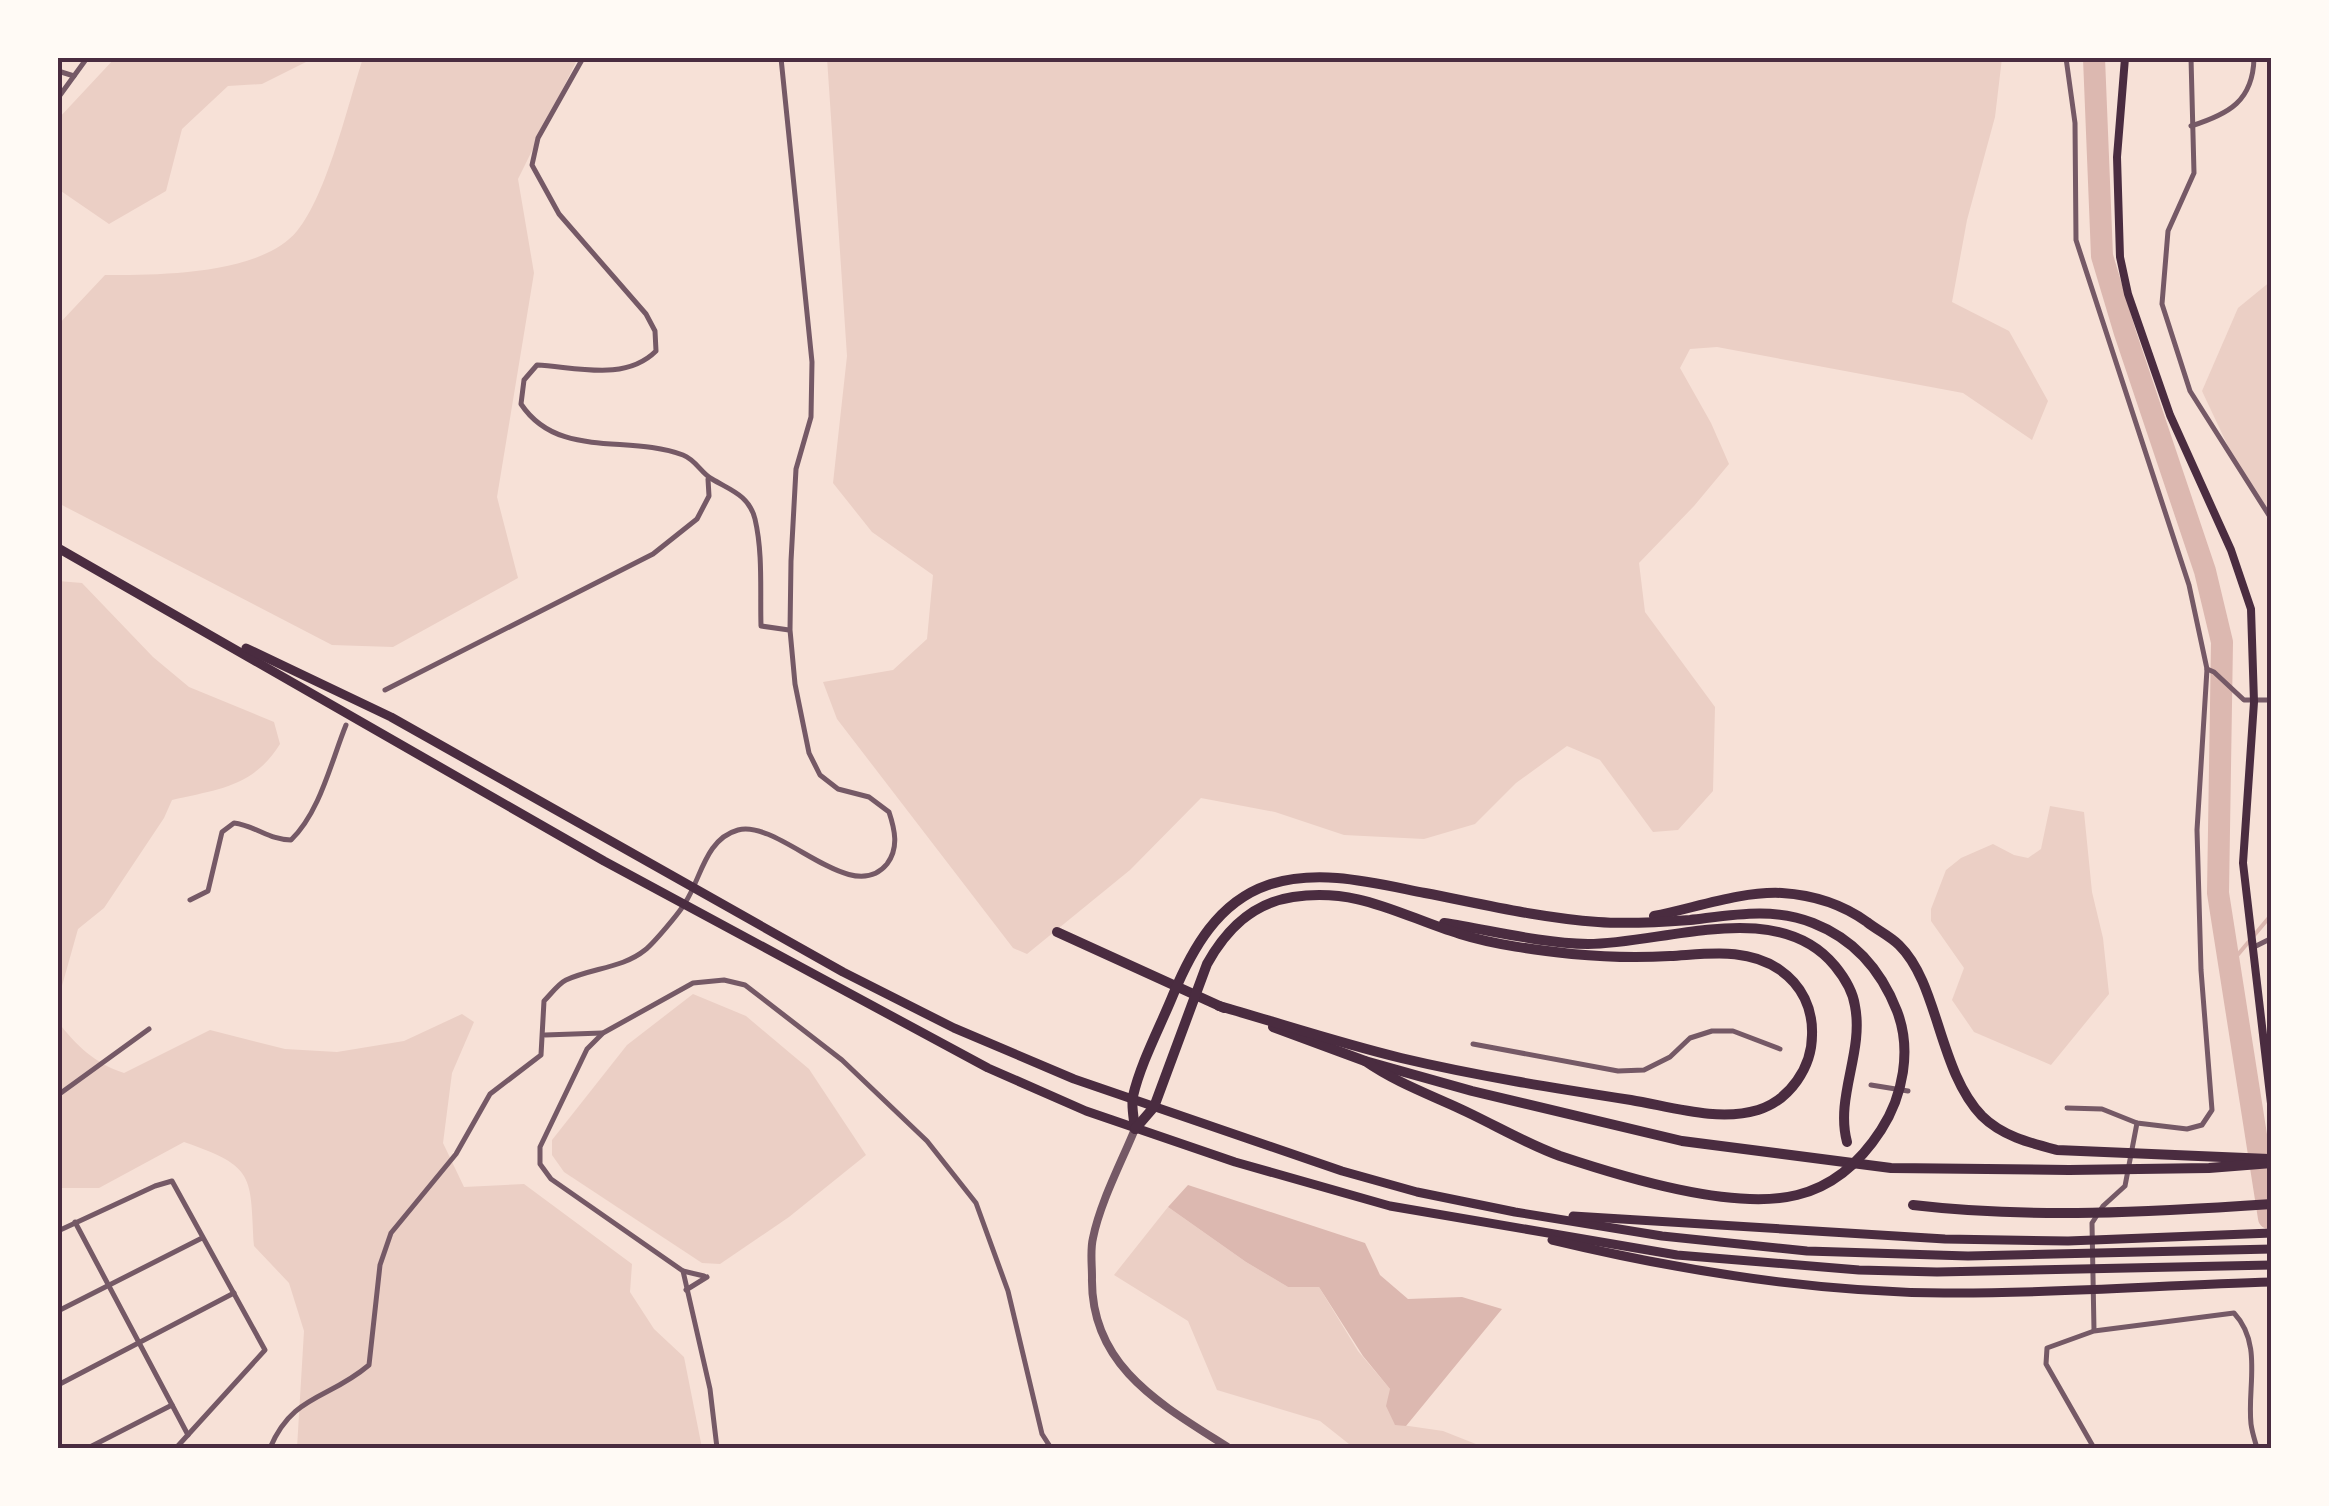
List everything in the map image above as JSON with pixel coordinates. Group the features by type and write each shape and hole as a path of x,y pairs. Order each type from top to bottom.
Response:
{"highway":[{"path":"58,548 604,861 988,1068 1134,1129 1235,1162 1390,1206 1677,1255 1918,1272 2272,1265"},
{"path":"163,606 391,718 843,972 954,1028 1074,1078 1342,1171 1417,1192 1516,1212 1662,1236 1807,1250 1968,1256 2272,1249"},
{"path":"1134,1129 1132,1099 1188,959 1207,929 1232,904 1265,886 1296,878 1336,878 1583,920 1685,920 1743,913 1784,914 1843,937 1864,955 1899,1015 1906,1062 1892,1113 1868,1151 1841,1175 1796,1196 1766,1199 1703,1194 1558,1155 1395,1082 1366,1061"},
{"path":"1634,920 1778,892 1815,897 1852,911 1900,946 1922,984 1957,1078 1982,1116 2004,1132 2057,1150 2272,1161"},
{"path":"1134,1129 1154,1107 1206,964 1236,923 1259,908 1289,898 1342,896 1378,902 1461,935 1574,954 1667,956 1715,952 1753,957 1780,970 1799,988 1812,1025 1808,1060 1792,1088 1769,1106 1714,1114 1504,1080 1398,1057 1219,1006"},
{"path":"1422,919 1582,944 1735,928 1772,929 1804,939 1828,957 1844,976 1855,1005 1857,1032 1845,1101 1847,1142"},
{"path":"1057,932 1219,1006 1366,1061 1657,1136 1891,1168 2209,1168 2272,1161"},
{"path":"1914,1204 2021,1211 2178,1211 2272,1204"},
{"path":"1516,1212 1946,1239 2068,1241 2272,1233"},
{"path":"1481,1223 1650,1263 1832,1286 1943,1293 2272,1282"}],"main road":[{"path":"2126,58 2117,157 2120,257 2128,294 2170,415 2231,550 2251,609 2243,863 2272,1112"}],"street":[{"path":"58,98 87,58"},
{"path":"385,690 654,554 696,519 709,496 700,466 683,455 600,446 558,434 537,423 521,404 524,380 537,366 629,368 656,351 655,331 646,314 559,214 532,165 538,138 583,58"},
{"path":"270,1448 280,1426 294,1410 369,1366 380,1265 391,1233 456,1154 490,1094 541,1056 544,1001 563,981 622,963 646,950 685,904 708,854 722,839 739,830 762,831 838,872 857,875 878,872 889,861 895,846 889,812 869,797 838,789 820,775 809,753 795,684 790,630 796,469 811,417 812,362 781,58"},
{"path":"2066,58 2075,122 2076,240 2190,585 2210,671 2197,830 2201,970 2212,1110 2202,1125 2187,1129 2137,1123 2102,1109 2067,1108"},
{"path":"2191,58 2194,173 2168,231 2162,304 2190,391 2272,520"},
{"path":"2192,126 2222,116 2245,96 2254,58"},
{"path":"58,71 74,76"},
{"path":"706,476 741,494 754,514 761,626 790,630"},
{"path":"2210,671 2249,701 2272,700"},
{"path":"190,900 208,891 222,832 234,823 255,826 276,840 291,840 300,832 346,725"},
{"path":"2254,947 2272,938"},
{"path":"686,1290 707,1276 683,1271 551,1180 540,1164 540,1147 587,1049 603,1033 693,982 724,980 745,985 842,1060 927,1140 976,1204 1008,1291 1042,1434 1051,1448"},
{"path":"58,1096 149,1029"},
{"path":"1473,1044 1618,1070 1644,1070 1670,1058 1690,1038 1712,1032 1732,1032 1780,1049"},
{"path":"545,1035 603,1033"},
{"path":"1871,1085 1908,1091"},
{"path":"2094,1331 2092,1223 2103,1206 2125,1186 2137,1123"},
{"path":"1134,1129 1092,1239 1092,1295 1097,1326 1129,1378 1229,1448"},
{"path":"58,1230 172,1181 265,1350 176,1448"},
{"path":"75,1222 188,1435"},
{"path":"58,1311 203,1238"},
{"path":"683,1271 710,1389 717,1448"},
{"path":"58,1385 234,1293"},
{"path":"2094,1448 2046,1364 2047,1348 2094,1331 2234,1314 2244,1324 2254,1370 2251,1422 2257,1448"},
{"path":"88,1448 172,1405"}],"shaded area":[{"path":"115,58 314,58 262,84 228,86 182,129 166,191 109,224 58,189 58,119"},
{"path":"363,58 578,58 518,179 534,273 497,497 518,578 393,647 332,645 58,503 58,325 105,275 207,270 281,246 297,231 318,195"},
{"path":"827,58 2002,58 1995,117 1967,220 1952,302 2009,331 2048,401 2032,440 1963,393 1717,347 1690,349 1680,368 1729,464 1639,563 1645,612 1715,707 1713,791 1678,830 1653,832 1600,760 1567,746 1516,783 1475,824 1424,839 1344,835 1275,812 1201,798 1130,870 1027,954 1013,948 837,719 823,682 893,670 927,639 933,575 872,532 833,483 847,356"},
{"path":"2271,281 2271,522 2234,459 2202,391 2238,308"},
{"path":"58,581 82,583 153,657 189,687 274,722 280,744 246,778 220,789 172,800 104,908 78,929 58,1000"},
{"path":"2050,806 2084,812 2109,994 2051,1065 1974,1032 1952,1000 1964,968 1931,921 1931,909 1946,870 1961,858 1993,844 2028,858 2041,849"},
{"path":"693,994 746,1016 809,1069 866,1155 789,1217 720,1264 702,1263 564,1172 552,1155 552,1140 627,1045"},
{"path":"462,1014 474,1022 452,1073 443,1143 464,1187 524,1184 632,1264 630,1292 654,1329 684,1357 702,1448 297,1448 304,1331 289,1283 254,1246 249,1188 237,1167 184,1142 99,1188 58,1188 58,1022 87,1053 124,1073 210,1030 285,1049 337,1052 404,1041"},
{"path":"1188,1185 1365,1243 1380,1275 1408,1299 1462,1297 1502,1309 1406,1426 1395,1425 1386,1406 1390,1389 1363,1356 1319,1287 1288,1287 1168,1207"},
{"path":"1168,1207 1288,1287 1319,1287 1358,1351 1390,1389 1395,1424 1443,1431 1486,1448 1354,1448 1320,1421 1217,1390 1188,1321 1114,1275"}],"waterway":[{"path":"2094,58 2102,256 2205,571 2222,642 2218,893 2269,1218"},
{"path":"2230,964 2272,914"}]}
